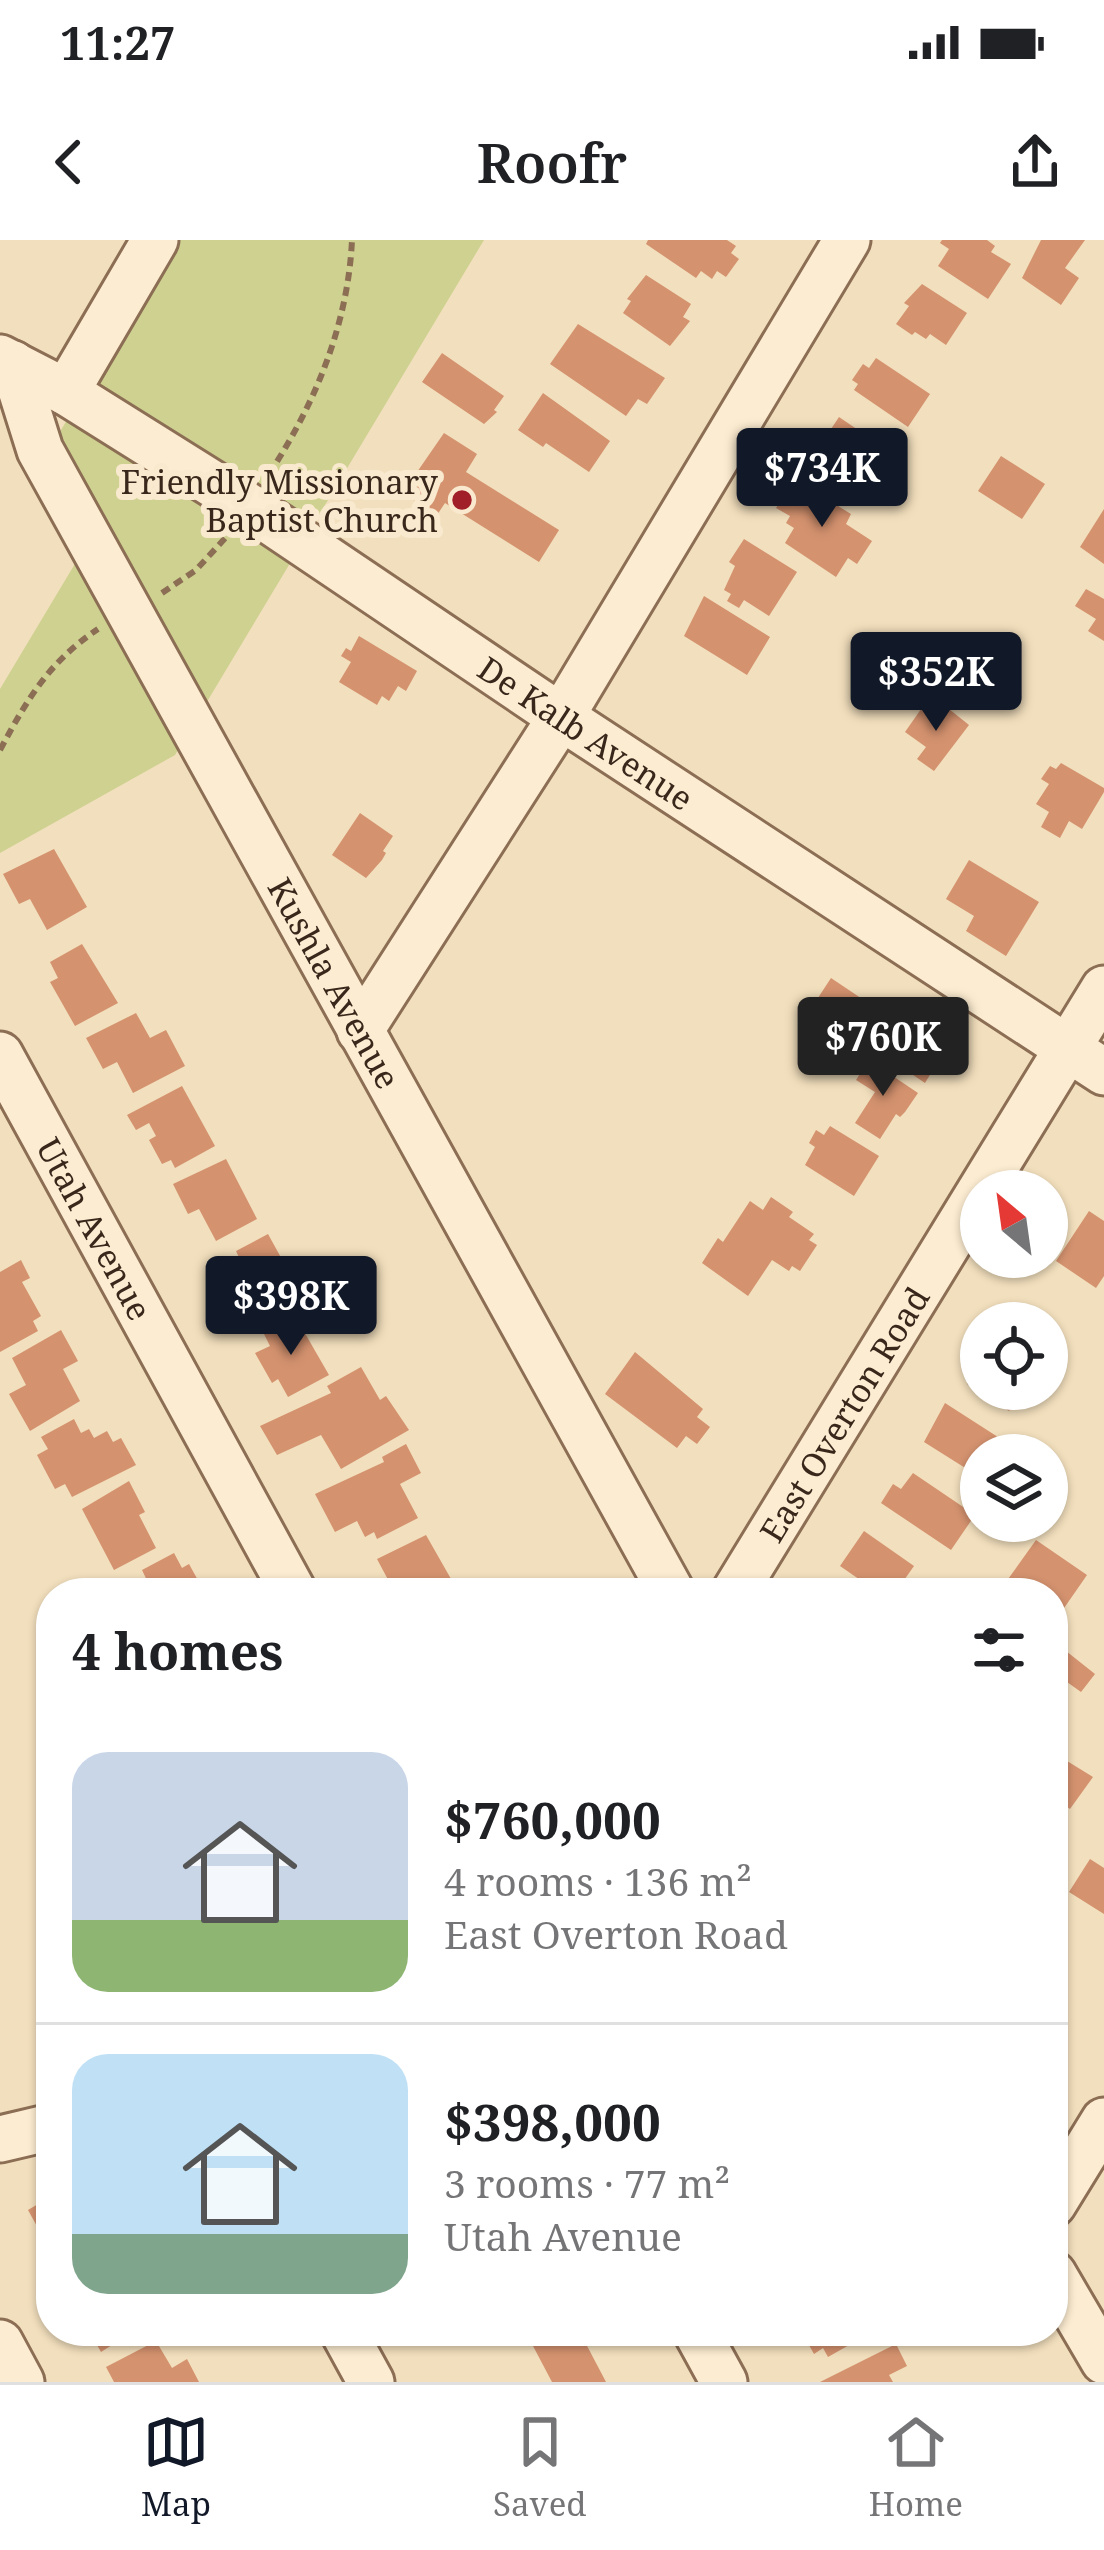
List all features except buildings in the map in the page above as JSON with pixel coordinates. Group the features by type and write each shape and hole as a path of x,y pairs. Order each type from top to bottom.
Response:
{"street":[{"path":"66,392 155,240"},
{"path":"360,1031 561,717 847,240"},
{"name":"De Kalb Avenue","path":"7,361 66,392 248,506 1086,1060"},
{"name":"Kushla Avenue","path":"7,361 40,450 665,1578"},
{"name":"East Overton Road","path":"744,1578 1086,1060 1104,989"},
{"name":"Utah Avenue","path":"0,1055 286,1578"},
{"path":"1068,2180 1104,2121"},
{"path":"0,2139 36,2131"},
{"path":"1068,2300 1104,2361"},
{"path":"0,2343 21,2382"},
{"path":"352,2346 371,2382"},
{"path":"704,2346 724,2382"}],"path":[{"path":"266,479 310,405 326,365 342,311 352,240"},
{"path":"158,595 207,560 237,522"},
{"path":"0,750 47,672 67,650 100,628"}],"green space":[{"path":"177,240 484,240 175,755 0,853 0,689 97,527 53,443"}],"place":[{"name":"Friendly Missionary Baptist Church","path":"462,500"}]}
